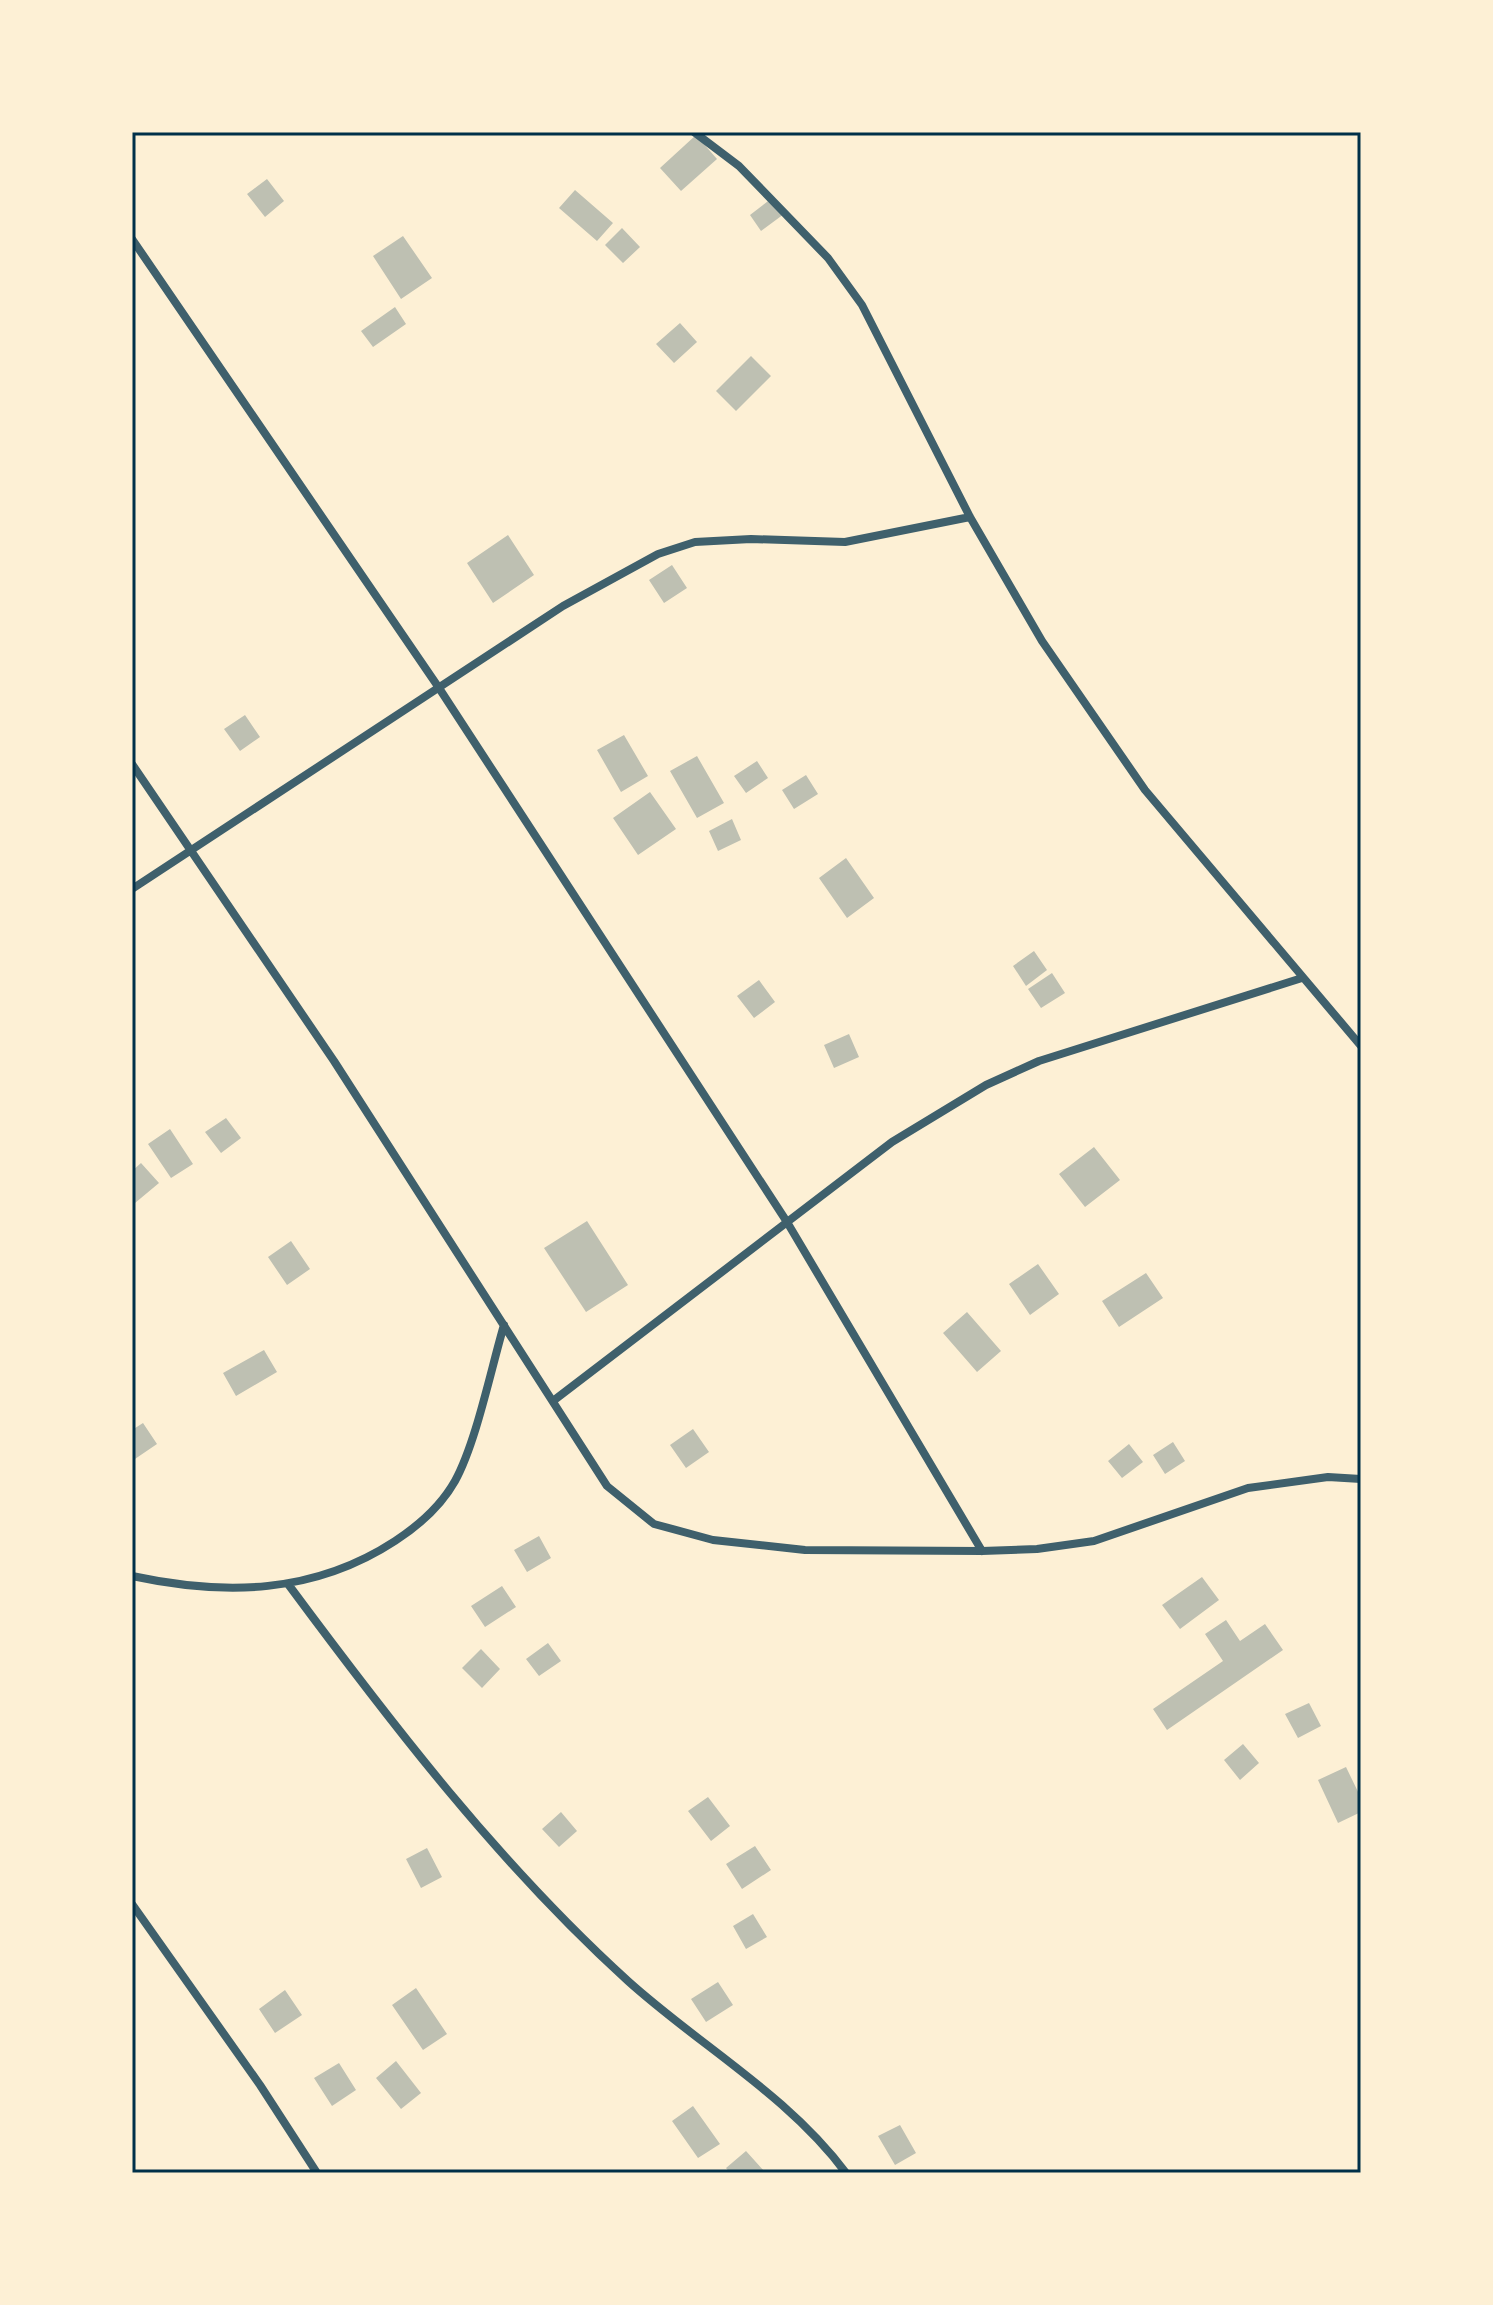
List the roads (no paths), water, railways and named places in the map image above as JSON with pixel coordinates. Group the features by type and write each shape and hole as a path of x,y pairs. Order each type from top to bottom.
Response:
{"street":[{"path":"694,132 739,166 784,209 862,305 970,517 1042,641 1145,790 1361,1046"},
{"path":"132,239 439,688 787,1222 982,1551"},
{"path":"132,889 563,606 658,554 683,546 751,539 845,542 970,517"},
{"path":"132,764 334,1061 607,1486 654,1524 713,1540 805,1550 1037,1549 1094,1541 1248,1488 1328,1477 1361,1479"},
{"path":"553,1401 892,1142 986,1085 1039,1061 1302,978"},
{"path":"132,1576 208,1588 288,1584 329,1575 371,1557 407,1533 436,1507 455,1480 504,1325"},
{"path":"288,1584 425,1764 561,1914 628,1981 819,2137 846,2173"},
{"path":"132,1904 260,2085 317,2173"}]}
